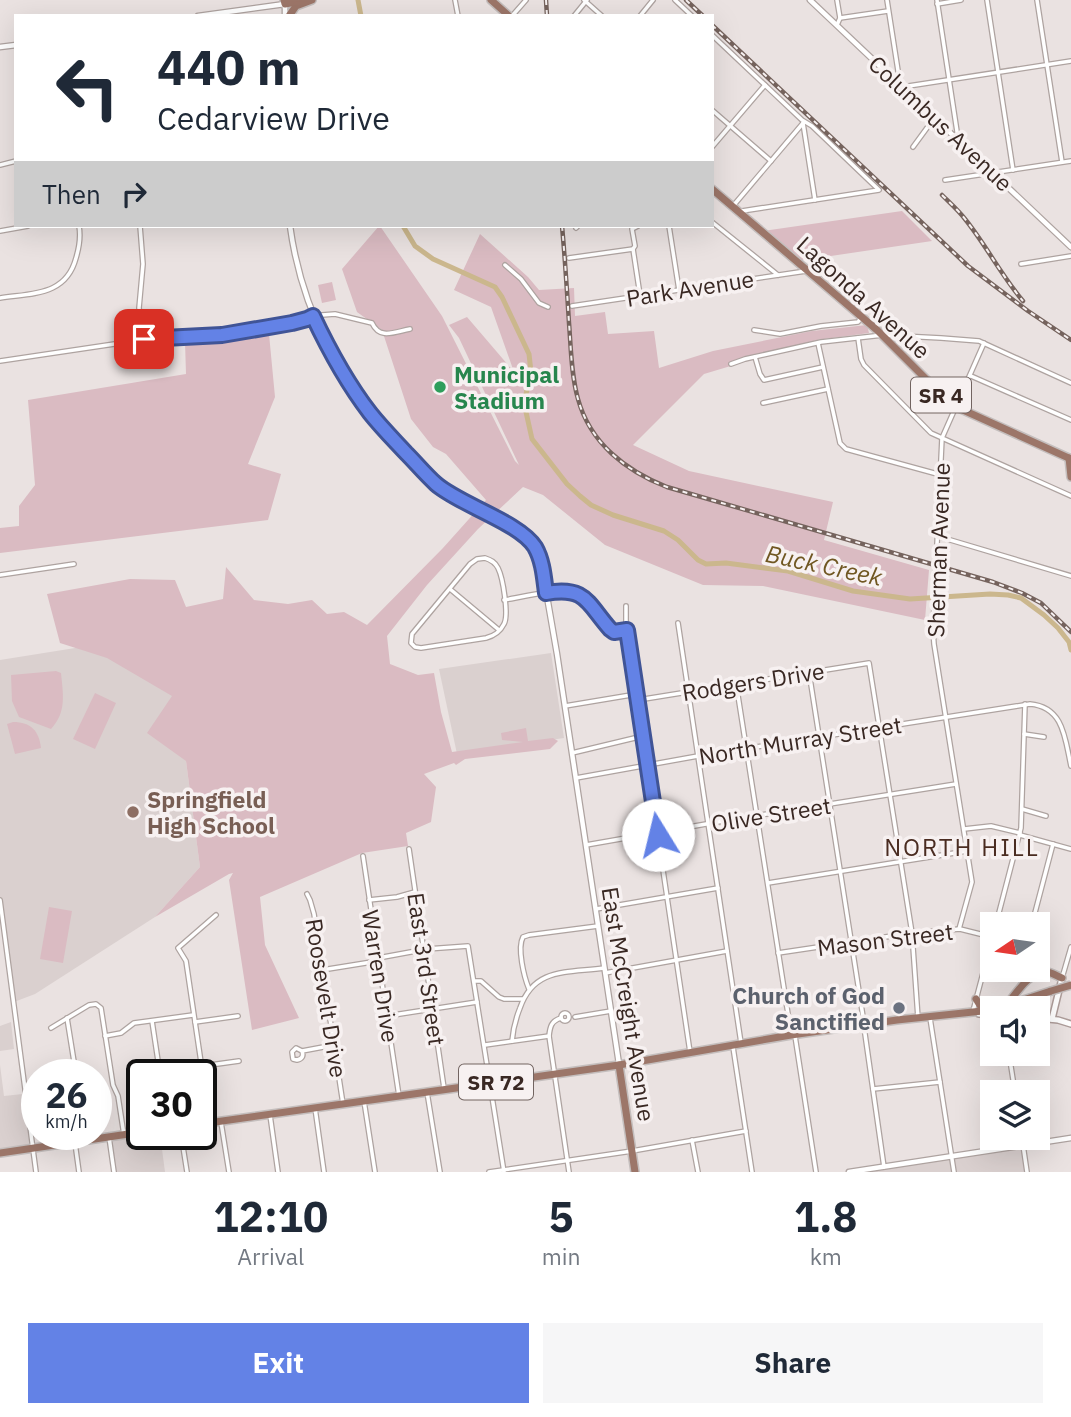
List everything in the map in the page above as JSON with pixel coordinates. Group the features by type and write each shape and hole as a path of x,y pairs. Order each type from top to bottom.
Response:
{"main road":[{"path":"284,2 311,0"},
{"path":"289,14 296,6 311,0"},
{"path":"491,0 508,14"},
{"name":"Lagonda Avenue","path":"714,191 883,335 948,402 1070,459"},
{"name":"SR 4","path":"1070,459 1071,477"},
{"path":"1013,996 1036,973 1047,972 1062,978 1052,1019 1071,1024"},
{"path":"1036,996 1071,985"},
{"path":"976,999 980,1005"},
{"name":"SR 72","path":"217,1122 619,1065 793,1035 980,1013"},
{"name":"East McCreight Avenue","path":"619,1065 635,1172"},
{"path":"112,1137 124,1135"},
{"path":"0,1153 21,1150"}],"street":[{"path":"513,14 526,0"},
{"path":"642,14 653,0"},
{"path":"675,0 690,14"},
{"name":"Columbus Avenue","path":"810,0 1071,247"},
{"path":"837,0 840,18 837,25"},
{"path":"887,0 899,77 897,82"},
{"path":"958,138 937,2 961,0"},
{"path":"987,0 1013,170"},
{"path":"1037,0 1062,162"},
{"path":"586,1 600,14"},
{"path":"210,14 284,2"},
{"path":"840,18 888,11"},
{"path":"714,38 880,190 740,212"},
{"path":"902,87 1071,61"},
{"path":"714,145 765,85"},
{"path":"714,112 771,161"},
{"path":"913,147 935,117"},
{"path":"733,206 804,122"},
{"path":"804,122 815,200"},
{"path":"944,180 1071,161"},
{"path":"714,224 778,275"},
{"path":"0,231 17,228"},
{"path":"0,298 51,290 64,282 73,270 77,256 79,228"},
{"path":"140,228 143,264 139,308 144,339"},
{"name":"East McCreight Avenue","path":"290,228 298,270 313,316 333,357 363,405 441,488 510,527 532,543 541,562 619,1065"},
{"path":"632,228 640,296"},
{"path":"669,228 678,290"},
{"path":"569,258 633,249"},
{"path":"1021,264 1071,256"},
{"path":"505,265 521,279 539,303 548,307"},
{"name":"Park Avenue","path":"572,306 808,270"},
{"path":"0,361 144,339 222,335 335,314 372,323 381,334 410,329"},
{"path":"754,330 780,334 858,322 862,317"},
{"path":"731,364 818,343 883,335 979,341 1071,383"},
{"path":"858,338 864,365 928,430 1071,496"},
{"path":"818,343 840,443 844,448 941,475"},
{"name":"Sherman Avenue","path":"959,929 972,882 934,644 933,620 942,438 984,343"},
{"path":"755,357 764,380 823,367"},
{"path":"970,375 1071,420"},
{"path":"763,403 828,389"},
{"path":"937,536 1071,576"},
{"path":"489,559 499,570 504,600 506,619 490,637 421,648 412,644 412,634 474,560 489,559"},
{"path":"0,575 74,564"},
{"path":"449,588 499,630"},
{"path":"504,600 546,593 575,592 585,599 614,632 627,630"},
{"path":"626,606 627,630 690,1052"},
{"path":"678,623 727,951 737,1044 737,1074 752,1172"},
{"name":"Rodgers Drive","path":"638,700 869,663 879,727"},
{"path":"809,672 884,1167"},
{"path":"736,683 778,953 816,1172"},
{"path":"565,706 637,694"},
{"path":"999,912 1020,834 1025,704 1036,705 1052,712 1062,726 1071,766"},
{"name":"North Murray Street","path":"576,778 1025,704"},
{"path":"879,727 912,933 918,1018"},
{"path":"1024,734 1044,737"},
{"path":"572,753 643,736"},
{"name":"Olive Street","path":"586,845 956,784"},
{"path":"1022,809 1046,816"},
{"path":"963,829 991,825 1071,849"},
{"path":"1035,912 1054,844"},
{"name":"East 3rd Street","path":"409,849 445,1090"},
{"path":"767,883 967,851"},
{"name":"Warren Drive","path":"363,856 398,1096"},
{"path":"596,909 718,888"},
{"path":"369,900 415,892"},
{"name":"Roosevelt Drive","path":"307,894 314,914 343,1104"},
{"path":"0,900 22,1059"},
{"path":"201,1059 186,961 177,948 216,915"},
{"path":"528,989 520,946 523,937 598,926"},
{"name":"Mason Street","path":"778,953 912,933 959,929 980,935"},
{"path":"322,970 424,950 468,946 504,1171"},
{"path":"1062,978 1071,947"},
{"path":"512,1041 516,1019 528,989 545,976 605,970 727,951"},
{"path":"474,981 484,982 502,998 523,999"},
{"path":"972,1013 981,982"},
{"path":"387,1016 477,1002"},
{"path":"51,1028 89,1005 98,1005 101,1008 124,1135"},
{"path":"575,1017 611,1011"},
{"path":"105,1036 121,1033 134,1023 194,1015"},
{"path":"195,1022 238,1016"},
{"path":"930,1017 954,1172"},
{"path":"67,1018 74,1059"},
{"path":"561,1018 553,1022 548,1036 569,1172"},
{"path":"152,1021 158,1059"},
{"path":"485,1045 548,1036"},
{"path":"302,1051 334,1045"},
{"path":"217,1064 239,1061"},
{"path":"873,1090 940,1082"},
{"path":"427,1092 440,1172"},
{"name":"Roosevelt Drive","path":"364,1101 375,1172"},
{"path":"315,1108 324,1172"},
{"path":"270,1114 278,1172"},
{"path":"221,1121 229,1172"},
{"path":"489,1172 746,1131"},
{"path":"1050,1141 1071,1138"},
{"path":"692,1140 698,1172"},
{"path":"32,1150 36,1172"},
{"path":"76,1150 79,1172"},
{"path":"111,1150 114,1172"},
{"path":"184,1150 187,1172"},
{"path":"849,1172 990,1150"},
{"path":"1024,1150 1027,1172"}],"shaded area":[{"path":"902,211 932,241 797,261 763,231"},
{"path":"377,228 381,228 442,316 519,465 459,338 449,325 467,317 514,372 491,307 454,290 480,234 539,290 574,288 575,316 605,312 608,334 654,331 659,368 713,351 812,331 867,325 869,333 817,340 704,374 633,445 689,471 833,502 824,540 929,570 925,620 763,586 703,585 605,545 543,495 523,487 478,529 427,585 387,636 390,664 418,675 434,673 452,752 523,742 502,740 501,733 526,728 528,741 553,738 558,741 550,749 465,759 456,765 454,763 424,774 436,787 431,822 406,833 408,846 362,853 260,897 265,945 299,1018 252,1030 229,880 233,873 155,917 200,867 186,761 147,733 172,696 107,658 60,643 47,594 130,579 175,580 186,607 223,599 226,567 254,600 288,604 312,600 327,614 344,612 367,625 443,548 486,500 446,454 433,447 411,419 382,330 357,312 342,269"},
{"path":"332,282 336,300 322,303 318,285"},
{"path":"269,334 275,397 248,464 281,474 268,520 0,553 0,528 19,526 19,506 35,485 28,400 186,374 185,342"},
{"path":"169,633 200,867 155,917 35,994 14,1002 0,900 0,660"},
{"path":"551,653 564,738 457,754 439,669"},
{"path":"56,671 61,673 63,702 56,723 51,729 19,717 12,701 11,675"},
{"path":"95,693 116,703 95,749 73,739"},
{"path":"13,722 33,729 41,748 15,754 7,724"},
{"path":"49,907 72,911 63,963 40,959"},
{"path":"11,1022 14,1049 0,1051 0,1026"},
{"path":"0,1065 4,1096 21,1094 21,1146 0,1149"},
{"path":"126,1135 126,1150 162,1150 165,1172 114,1172 112,1137"},
{"path":"991,1150 1024,1150 1027,1172 849,1172"}],"waterway":[{"name":"Buck Creek","path":"358,0 361,14"},
{"name":"Buck Creek","path":"404,228 415,246 433,259 495,287 502,297 529,354 531,372 524,403 532,439 567,484 591,505 664,531 706,564 726,563 788,571 853,591 910,599 990,594 1021,598 1058,628 1069,642 1071,650"}],"railway":[{"path":"546,0 547,14"},
{"path":"686,0 701,14"},
{"path":"714,27 968,266 1071,340"},
{"path":"942,195 973,229 1023,301"},
{"path":"562,228 572,361 578,399 591,429 624,464 667,487 993,582 1041,603 1071,632"}],"place":[{"name":"Municipal Stadium","path":"440,387"},
{"name":"Springfield High School","path":"133,812"},
{"name":"Church of God Sanctified","path":"899,1008"}],"district":[{"name":"NORTH HILL","path":"962,847"}],"route":[{"path":"144,339 209,337 292,323 313,316 329,350 358,397 376,421 427,475 441,488 528,539 536,548 546,593 575,592 585,599 614,632 627,630 658,835"}]}
